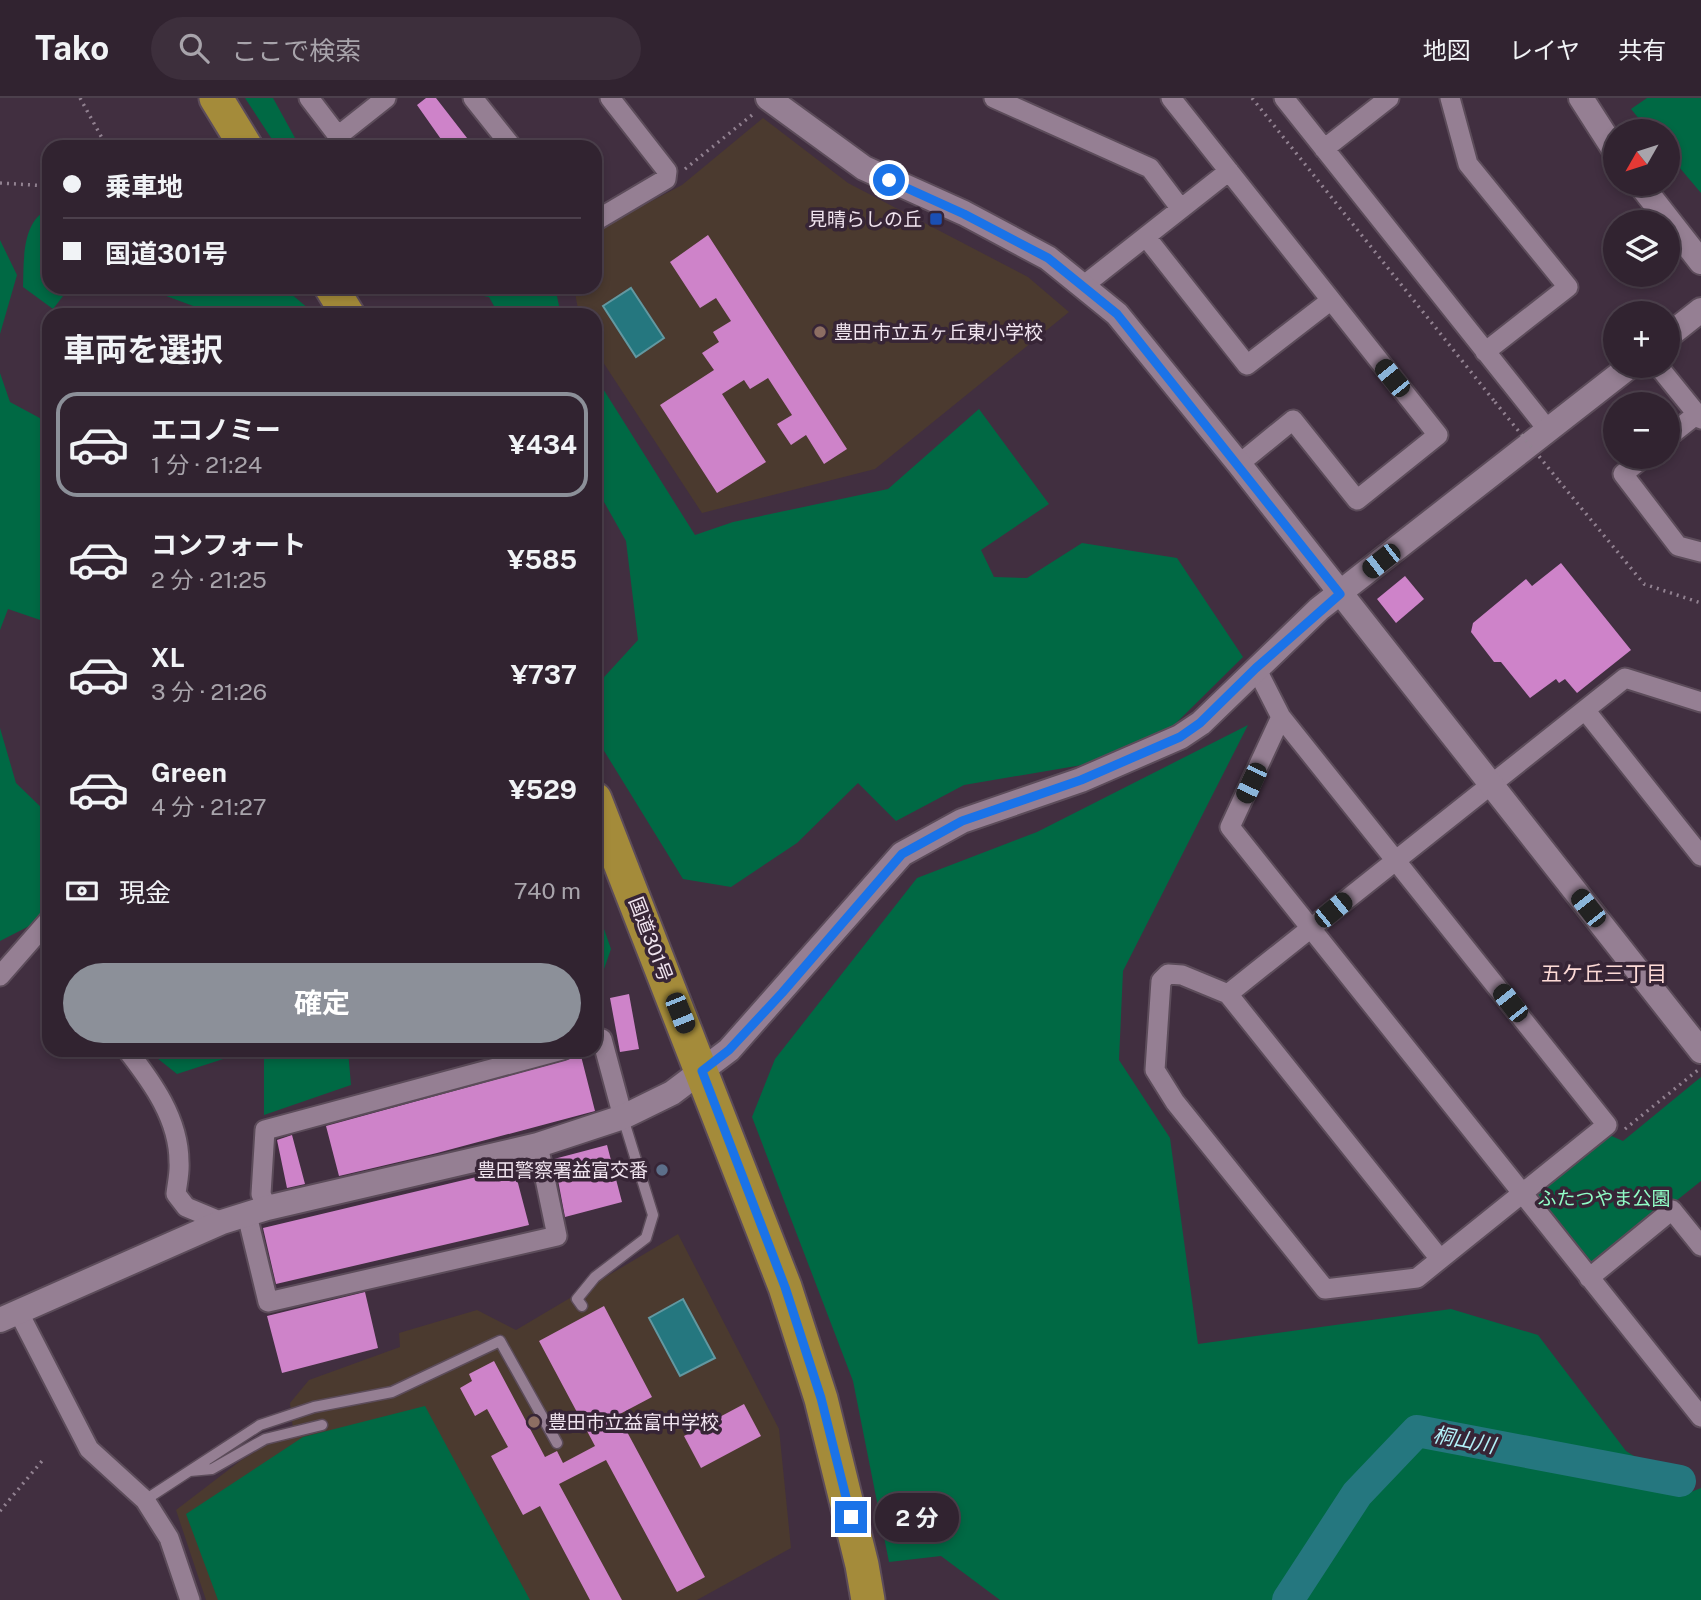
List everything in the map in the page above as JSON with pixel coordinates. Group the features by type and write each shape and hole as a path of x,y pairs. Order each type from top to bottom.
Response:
{"highway":[{"path":"216,98 242,140"},
{"name":"国道301号","path":"602,817 785,1287 821,1398 868,1600"}],"street":[{"path":"309,98 338,136 386,98"},
{"path":"473,98 506,140"},
{"path":"602,216 666,179 667,171 610,98"},
{"path":"994,98 1150,168 1181,209"},
{"path":"1171,98 1438,435 1357,500 1293,421 1239,464"},
{"path":"1284,98 1548,430"},
{"path":"1324,149 1389,98"},
{"path":"1450,98 1468,164 1568,287 1485,352"},
{"path":"1581,98 1603,132"},
{"path":"774,103 864,168 964,214 1048,258 1117,314 1239,464 1491,786 1700,1060"},
{"path":"1083,286 1229,171"},
{"path":"1649,196 1701,262"},
{"path":"1146,237 1247,365 1330,301"},
{"path":"1680,327 1701,310"},
{"path":"190,1600 169,1538 145,1500 89,1449 10,1316 222,1222 538,1145 622,1117 672,1093 729,1050 756,1022 902,854 962,821 1081,780 1180,737 1200,723 1256,668 1340,594 1615,378"},
{"path":"1668,378 1699,416 1680,429"},
{"path":"1628,469 1622,474 1678,546 1701,552"},
{"path":"1256,668 1281,717 1607,1125 1417,1278 1325,1289 1175,1102 1155,1070 1161,981 1168,974 1182,975 1228,994 1440,1259"},
{"path":"1228,994 1625,678 1701,702"},
{"path":"1585,710 1701,856"},
{"path":"1281,717 1230,827 1701,1417"},
{"path":"0,976 42,928"},
{"path":"602,1039 622,1117"},
{"path":"133,1057 154,1084 171,1121 180,1161 176,1194 186,1207 222,1222"},
{"path":"536,1057 265,1130 261,1194 257,1212 268,1302 557,1236 538,1145"},
{"path":"1589,1278 1672,1210 1701,1246"}],"lane":[{"path":"582,1306 578,1299 594,1277 646,1238 653,1215 622,1117"},
{"path":"145,1500 260,1425 314,1407 393,1392 500,1341 556,1443"},
{"path":"186,1472 212,1469 265,1439 322,1425"}],"path":[{"path":"80,98 103,140"},
{"path":"1252,98 1644,584 1701,603"},
{"path":"667,171 682,171 752,115 774,103"},
{"path":"0,183 42,186"},
{"path":"1607,1125 1621,1132 1700,1060"},
{"path":"0,1511 42,1461"}],"shaded area":[{"name":"豊田市立五ヶ丘東小学校","path":"763,118 848,183 1028,277 1069,312 875,469 702,513 602,361 602,308 578,308 575,294 602,294 602,227 682,185"},
{"name":"豊田市立益富中学校","path":"678,1234 779,1429 791,1548 697,1600 206,1600 176,1510 240,1461 293,1429 290,1403 309,1380 400,1347 399,1333 477,1310 516,1330"}],"green space":[{"path":"245,98 273,98 296,140 272,140"},
{"path":"1647,98 1701,98 1701,193 1680,168 1680,119 1639,119 1631,109"},
{"path":"42,214 42,294 65,294 54,308 23,287 26,243 33,223"},
{"path":"0,240 17,275 0,334"},
{"path":"161,294 291,294 308,308 199,308"},
{"path":"472,294 556,294 560,308 495,308 489,297"},
{"path":"0,373 10,402 42,419 42,621 8,609 0,630"},
{"path":"602,387 695,535 733,522 888,489 979,409 1049,504 981,550 994,577 1027,578 1082,543 1177,558 1243,657 1173,726 1082,765 964,785 896,821 858,783 797,843 731,887 683,879 602,747 602,679 638,640 626,541 602,498"},
{"path":"1248,725 1123,971 1119,1060 1170,1138 1198,1344 1451,1309 1538,1335 1626,1451 1691,1492 1701,1488 1701,1600 1000,1600 941,1556 889,1562 853,1381 752,1117 775,1059 917,878 1037,832"},
{"path":"0,728 16,783 42,808 42,920 0,941"},
{"path":"602,923 611,949 602,975"},
{"path":"156,1057 229,1057 177,1074"},
{"path":"264,1057 349,1057 351,1085 264,1115"},
{"name":"ふたつやま公園","path":"1701,1077 1701,1181 1592,1268 1533,1194 1607,1134 1623,1141"},
{"path":"425,1406 530,1600 218,1600 186,1514 303,1437"}],"water":[{"path":"631,288 664,338 636,357 603,306"},
{"path":"683,1299 715,1358 680,1376 649,1318"}],"building":[{"path":"426,98 436,98 469,140 442,140 417,105"},
{"path":"708,235 847,449 824,464 806,435 791,445 777,424 792,415 768,378 750,389 744,380 722,394 766,462 717,493 660,405 714,370 702,353 719,342 713,332 731,321 716,298 700,308 670,262"},
{"path":"1561,563 1631,650 1577,693 1565,679 1559,683 1556,679 1530,698 1501,662 1494,662 1471,632 1473,623 1526,579 1532,586"},
{"path":"1405,576 1424,599 1396,623 1377,599"},
{"path":"629,994 639,1049 620,1052 610,998"},
{"path":"577,1057 581,1057 595,1111 339,1176 326,1126"},
{"path":"292,1135 305,1184 287,1188 277,1140"},
{"path":"607,1145 622,1202 565,1217 554,1159"},
{"path":"514,1168 529,1225 276,1284 263,1228"},
{"path":"365,1292 378,1348 282,1373 267,1316"},
{"path":"604,1306 652,1397 618,1415 705,1577 677,1592 606,1460 559,1484 622,1600 590,1600 540,1506 523,1515 491,1456 508,1447 487,1409 475,1416 460,1388 472,1381 469,1374 494,1361 545,1457 557,1451 563,1463 595,1446 539,1341"},
{"path":"744,1404 761,1436 701,1468 684,1436"}],"waterway":[{"name":"桐山川","path":"1288,1600 1357,1494 1417,1431 1680,1481"}],"place":[{"name":"見晴らしの丘","path":"936,219"},
{"name":"豊田市立五ヶ丘東小学校","path":"820,332"},
{"name":"豊田警察署益富交番","path":"662,1170"},
{"name":"豊田市立益富中学校","path":"534,1422"}],"district":[{"name":"五ケ丘三丁目","path":"1604,973"}],"route":[{"path":"851,1517 821,1398 785,1287 702,1071 729,1050 782,993 902,854 962,821 1081,780 1180,737 1200,723 1319,609 1340,594 1117,314 1048,258 964,214 889,180"}]}
